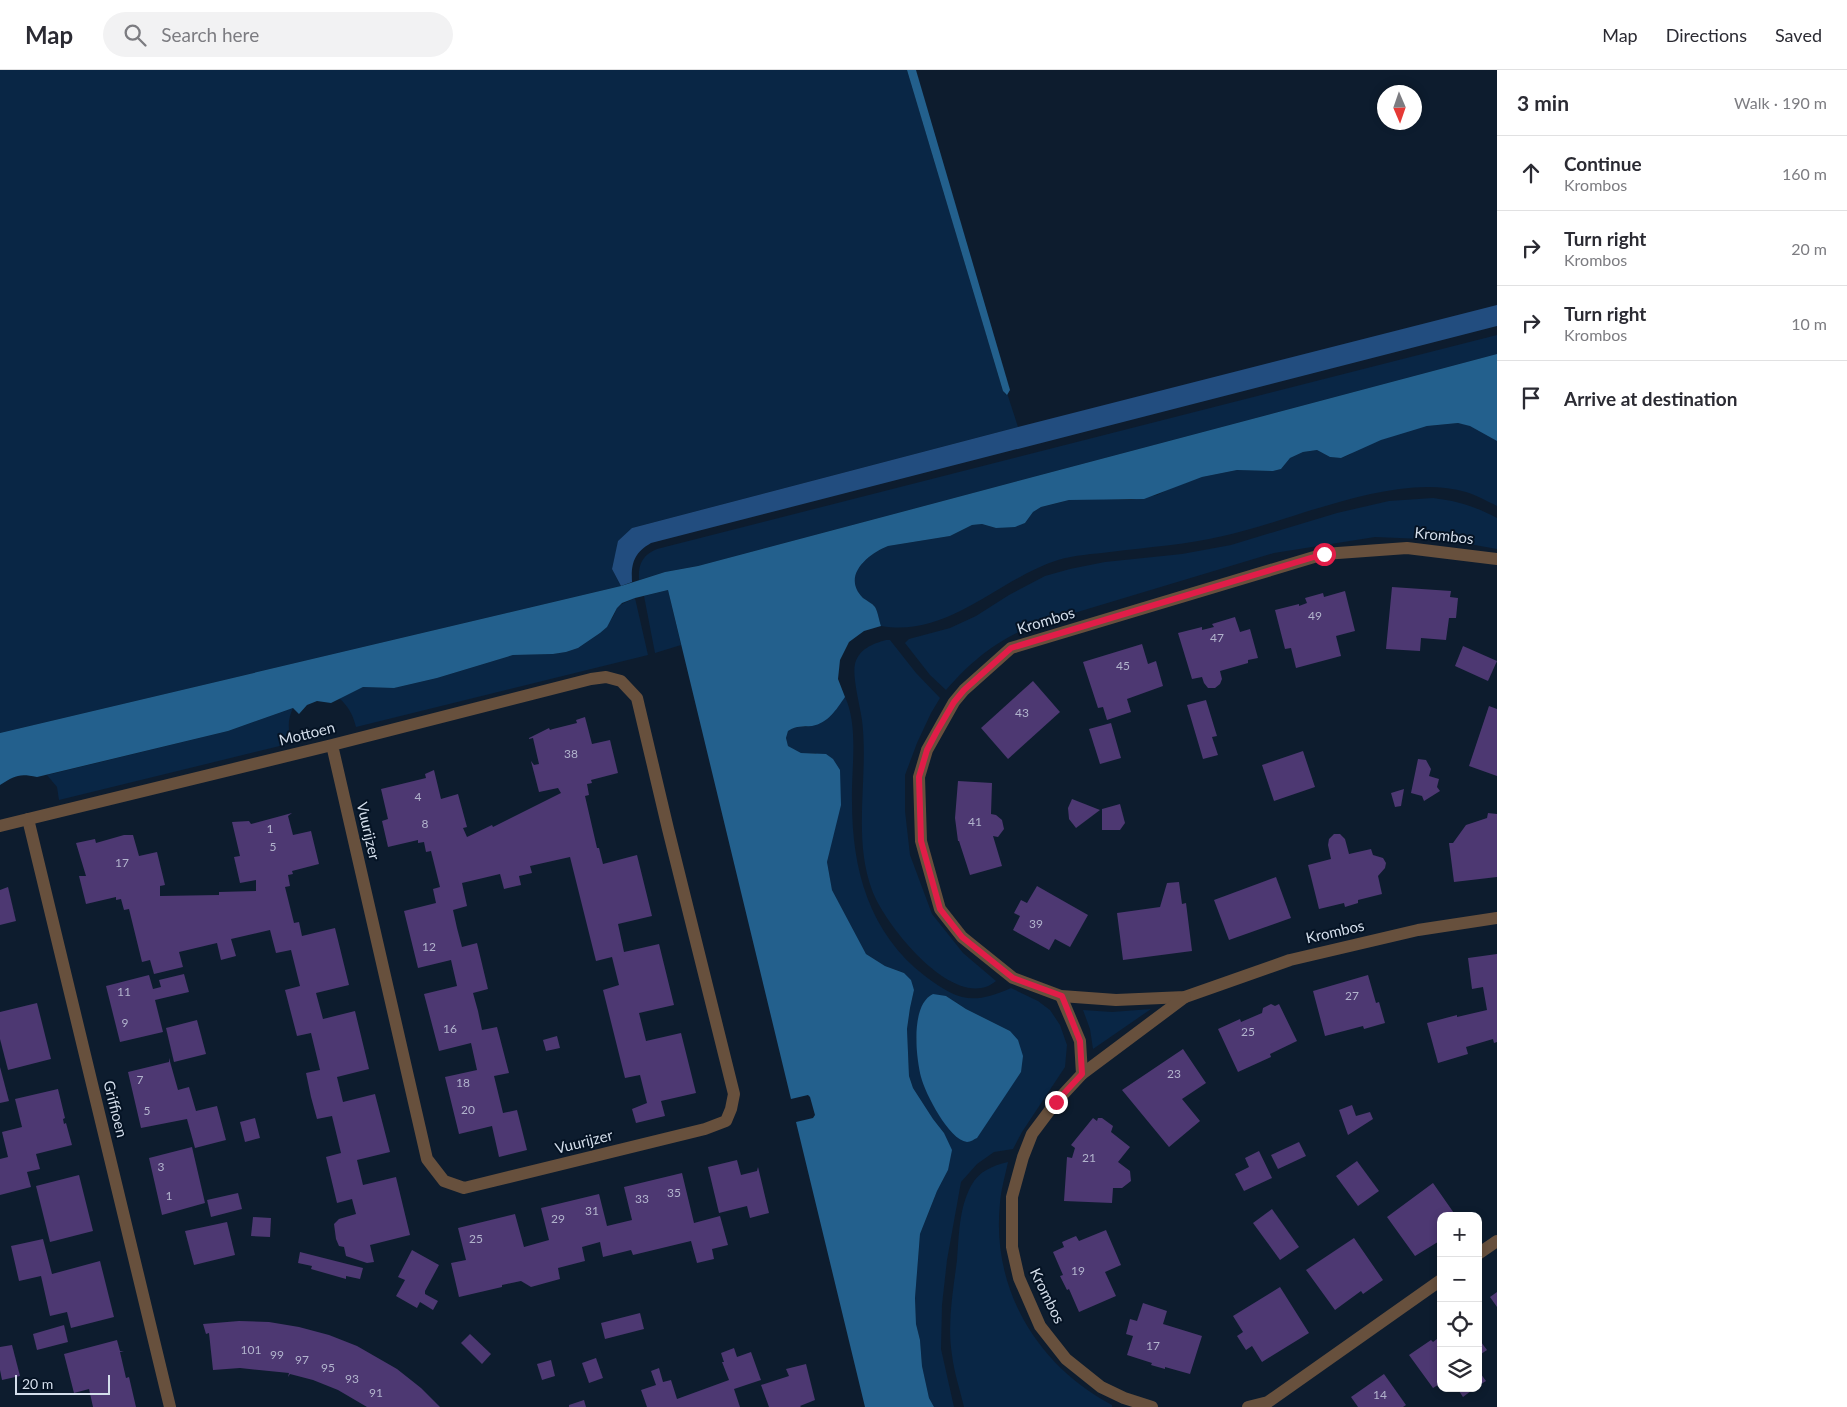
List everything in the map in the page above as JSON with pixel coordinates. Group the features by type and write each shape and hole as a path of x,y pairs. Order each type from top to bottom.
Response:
{"street":[{"name":"Krombos","path":"1497,559 1407,548 1324,554 1011,648 964,690 954,702 927,750 919,777 921,841 940,909 962,937 1013,978 1062,996 1116,1000 1185,997 1290,960 1418,930 1497,918"},
{"name":"Mottoen","path":"0,826 332,745 591,679 606,677 621,682"},
{"name":"Vuurijzer","path":"332,745 427,1159 444,1181 464,1188 705,1129 726,1121 731,1108 734,1094 637,698 621,682"},
{"name":"Griffioen","path":"28,819 170,1407"},
{"path":"1062,996 1080,1041 1082,1074"},
{"name":"Krombos","path":"1152,1407 1124,1398 1101,1387 1066,1359 1040,1326 1019,1278 1015,1263 1012,1247 1012,1197 1023,1157 1032,1134 1056,1102 1082,1074 1185,997"},
{"path":"1482,1251 1497,1241"},
{"path":"1248,1407 1268,1402 1437,1283"}],"shaded area":[{"path":"0,70 907,70 1003,391 1006,395 1007,393 1018,427 632,528 615,556 612,569 621,586 0,733"},
{"path":"907,70 916,70 1010,390 1007,395 1003,391"},
{"path":"1497,305 1497,326 651,543 635,559 632,569 632,582 621,586 612,569 618,541 632,528"},
{"path":"1497,335 1497,354 639,580 640,565 644,557 657,549"},
{"path":"1497,354 1497,441 1470,426 1458,423 1427,426 1381,440 1341,458 1330,457 1317,450 1303,452 1290,458 1281,469 1273,471 1237,470 1202,477 1144,499 1069,500 1041,507 1033,512 1025,523 1015,527 996,528 982,524 972,525 950,536 888,546 866,560 856,574 857,590 863,598 875,607 881,626 864,631 849,642 840,660 838,679 845,697 835,711 823,722 812,726 791,729 788,731 786,738 788,746 801,753 826,754 833,759 840,770 841,805 827,862 832,890 866,954 885,966 904,973 911,980 914,990 907,1029 909,1076 913,1088 944,1133 952,1150 948,1170 937,1191 920,1234 915,1298 916,1324 920,1340 922,1366 929,1398 934,1407 865,1407 796,1122 813,1118 815,1115 808,1095 791,1099 668,590 622,603 617,608 607,627 578,648 566,652 513,655 437,678 394,688 363,687 331,703 317,701 307,705 299,714 293,708 228,731 37,777 17,776 0,785 0,733 621,586 665,572 698,566"},
{"path":"1458,423 1470,425 1497,441 1497,506 1466,492 1438,487 1408,488 1376,493 1251,529 1195,542 1058,560 1036,569 973,605 951,615 929,623 906,627 881,626 875,607 863,598 857,590 856,574 860,567 873,554 888,546 950,536 972,525 982,524 996,528 1025,523 1033,512 1041,507 1069,500 1131,500 1157,495 1202,477 1237,470 1273,471 1281,469 1290,458 1303,452 1317,450 1330,457 1341,458 1361,447 1406,431 1427,426"},
{"path":"1433,498 1466,505 1497,518 1497,549 1447,540 1375,537 1274,553 1031,626 995,645 965,670 946,690 930,675 905,643 909,639 950,628 976,616 1009,595 1045,576 1070,569 1105,562 1182,554 1231,545 1337,513 1389,501"},
{"path":"668,590 681,645 655,653 644,596"},
{"path":"635,598 648,655 356,727 350,711 339,698 363,687 394,688 437,678 513,655 553,654 578,648 600,633 613,617 617,608"},
{"path":"890,640 916,673 940,698 917,743 905,775 905,811 910,855 932,914 963,953 996,981 980,988 961,986 942,976 906,943 879,905 866,869 862,827 864,741 854,669 857,659 863,651 871,645"},
{"path":"845,697 852,721 853,827 860,875 877,920 890,940 906,959 925,976 947,991 966,998 976,998 986,997 1011,988 1038,1001 1050,1010 1060,1025 1067,1045 1065,1067 1022,1132 1013,1149 994,1152 977,1164 961,1182 947,1260 942,1305 941,1349 954,1407 934,1407 929,1398 916,1324 915,1298 920,1234 937,1191 948,1170 944,1133 913,1088 909,1076 907,1029 914,990 904,973 885,966 866,954 832,890 827,862 836,823 816,753 801,753 788,746 786,738 788,731 816,723 830,714","holes":["946,996 966,1009 1010,1031 1021,1072 1009,1089 922,1080 916,1039 920,1013"]},
{"path":"293,708 289,726 292,743 59,800 57,787 47,775 228,731"},
{"path":"933,994 946,996 966,1009 1010,1031 1018,1040 1023,1056 1021,1072 977,1138 968,1142 960,1139 946,1125 927,1094 921,1077 916,1032 921,1009 926,1000"},
{"path":"1151,1009 1093,1049 1090,1029 1083,1010 1112,1012"},
{"path":"1008,1162 1002,1188 999,1235 1003,1265 1012,1294 1024,1321 1041,1346 1062,1369 1085,1388 1112,1405 1112,1407 964,1407 953,1361 950,1331 962,1213 967,1195 978,1176 991,1167"}],"building":[{"path":"1392,587 1451,591 1450,597 1458,598 1456,618 1449,618 1446,640 1421,638 1420,651 1386,649"},
{"path":"1345,591 1355,631 1336,636 1341,656 1296,668 1291,648 1285,649 1275,610 1299,604 1299,606 1307,603 1305,598 1323,593 1324,597"},
{"path":"1235,617 1240,632 1250,629 1258,658 1220,671 1222,679 1220,684 1215,688 1208,688 1202,677 1192,679 1178,633 1202,627 1202,630 1214,627 1212,624"},
{"path":"1142,644 1148,664 1156,661 1163,686 1127,699 1131,712 1107,720 1103,707 1098,708 1083,662"},
{"path":"1463,646 1497,661 1488,681 1455,666"},
{"path":"1033,681 1060,712 1008,759 981,728"},
{"path":"1206,700 1217,736 1212,737 1218,755 1203,759 1187,705"},
{"path":"1489,706 1497,709 1497,776 1469,766"},
{"path":"585,717 592,744 610,740 618,773 591,780 592,783 587,784 589,795 585,796 597,848 599,848 603,864 637,855 652,916 618,924 624,952 659,944 674,1005 639,1013 646,1041 681,1033 696,1093 661,1101 665,1116 636,1123 632,1109 647,1103 640,1075 625,1078 603,990 619,985 612,957 596,961 570,857 530,866 532,873 519,876 521,885 504,889 500,874 462,883 467,906 453,910 457,928 462,947 477,943 488,989 473,993 482,1030 497,1027 509,1073 494,1076 503,1113 517,1110 527,1150 499,1157 492,1126 459,1134 445,1077 477,1070 471,1043 439,1051 424,994 457,986 451,960 418,968 404,911 436,903 433,889 440,887 431,851 426,852 424,842 418,843 418,840 388,847 382,821 388,819 381,789 426,778 425,774 434,770 441,799 458,794 467,827 463,828 467,837 492,825 493,827 561,793 558,788 539,792 531,761 534,765 539,764 533,738 529,738 549,728 550,730 577,723 576,720"},
{"path":"1111,723 1121,758 1100,764 1089,729"},
{"path":"1303,751 1315,787 1274,801 1262,765"},
{"path":"1418,759 1426,760 1431,769 1429,776 1439,779 1437,787 1440,791 1424,801 1422,796 1411,793"},
{"path":"958,781 992,783 991,814 996,815 1002,820 1004,829 998,837 993,836 1002,866 970,875 958,841 955,818"},
{"path":"1404,789 1401,806 1395,807 1391,793"},
{"path":"1072,799 1100,810 1076,828 1069,819 1068,808"},
{"path":"1120,804 1125,823 1120,830 1102,830 1102,809"},
{"path":"292,813 288,816 293,835 311,831 319,864 292,871 293,874 288,875 290,886 285,887 294,923 299,922 302,936 335,928 349,985 316,993 323,1019 355,1011 369,1069 337,1077 343,1102 375,1094 390,1152 357,1160 363,1185 396,1177 410,1235 370,1245 374,1262 367,1263 346,1256 344,1247 339,1246 336,1239 334,1224 339,1219 356,1214 352,1199 337,1203 326,1157 341,1153 332,1116 317,1119 306,1073 320,1070 311,1033 297,1036 285,990 300,986 291,950 276,953 270,930 231,939 236,956 221,960 217,943 179,952 183,967 154,974 150,960 142,962 129,909 124,910 121,899 116,900 116,897 86,904 79,876 86,876 76,843 95,839 96,843 124,835 133,835 139,856 157,852 165,885 160,886 160,896 219,895 219,892 256,891 256,880 240,883 234,857 240,856 232,822 249,821 251,824"},
{"path":"1488,813 1497,814 1497,877 1454,882 1449,843 1453,843 1466,825 1487,818"},
{"path":"1334,834 1340,834 1345,839 1349,854 1371,849 1373,855 1383,858 1386,863 1385,868 1378,876 1382,894 1358,900 1358,903 1345,907 1344,903 1319,909 1308,865 1331,859 1328,845 1329,839"},
{"path":"1276,877 1291,918 1229,940 1214,900"},
{"path":"1179,882 1182,904 1186,903 1192,951 1123,960 1117,913 1160,907 1167,883"},
{"path":"1037,886 1088,915 1070,947 1055,939 1049,950 1013,930 1020,916 1014,913 1021,900 1027,903"},
{"path":"8,887 16,921 0,925 0,890"},
{"path":"1497,954 1497,1042 1494,1043 1493,1039 1466,1047 1468,1054 1438,1063 1427,1023 1487,1010 1483,987 1472,989 1468,958"},
{"path":"184,974 189,992 155,1000 163,1032 120,1042 106,986 149,975 153,989 161,987 159,980"},
{"path":"1368,975 1376,1003 1379,1002 1385,1023 1364,1029 1363,1026 1325,1036 1313,991"},
{"path":"37,1003 51,1059 8,1070 0,1039 0,1012"},
{"path":"1271,1004 1275,1006 1279,1004 1297,1041 1270,1054 1271,1057 1238,1072 1218,1029 1240,1019 1241,1022 1262,1013 1263,1008"},
{"path":"197,1020 206,1054 174,1062 166,1028"},
{"path":"557,1036 560,1048 546,1051 543,1040"},
{"path":"1183,1049 1206,1083 1182,1099 1200,1121 1169,1147 1122,1090"},
{"path":"169,1058 178,1090 189,1087 196,1111 217,1106 226,1140 195,1148 187,1119 141,1128 128,1072 169,1062"},
{"path":"0,1067 9,1101 0,1103"},
{"path":"58,1089 65,1118 63,1119 64,1124 66,1123 72,1145 36,1154 40,1169 27,1172 31,1187 0,1195 0,1159 8,1157 2,1132 22,1127 15,1099"},
{"path":"1352,1105 1356,1116 1370,1112 1373,1119 1348,1135 1339,1110"},
{"path":"255,1118 260,1138 245,1142 240,1122"},
{"path":"1093,1118 1097,1121 1098,1118 1102,1118 1113,1126 1111,1132 1130,1147 1118,1162 1130,1171 1131,1181 1122,1188 1113,1188 1112,1203 1064,1201 1067,1157 1072,1158 1075,1148 1071,1145"},
{"path":"1299,1142 1306,1156 1278,1169 1271,1155"},
{"path":"192,1147 205,1203 162,1215 149,1158"},
{"path":"1259,1151 1272,1178 1244,1191 1235,1174 1249,1167 1245,1158"},
{"path":"737,1160 741,1175 757,1171 758,1167 769,1213 750,1218 747,1206 719,1213 708,1167"},
{"path":"1357,1161 1379,1191 1358,1206 1336,1176"},
{"path":"682,1173 694,1223 720,1216 728,1245 712,1249 714,1259 697,1263 691,1241 633,1255 631,1250 603,1257 600,1242 582,1247 585,1261 558,1268 560,1279 531,1287 521,1281 459,1297 451,1263 466,1260 458,1228 515,1214 524,1247 549,1240 541,1208 599,1194 607,1226 632,1220 624,1187"},
{"path":"79,1175 93,1231 50,1242 36,1186"},
{"path":"1433,1183 1453,1212 1437,1212 1437,1242 1415,1256 1387,1217"},
{"path":"238,1193 242,1209 211,1217 207,1200"},
{"path":"1272,1209 1299,1247 1280,1260 1253,1223"},
{"path":"253,1217 271,1218 270,1237 251,1236"},
{"path":"227,1222 235,1255 194,1265 185,1231"},
{"path":"1106,1230 1121,1265 1105,1272 1116,1296 1079,1312 1069,1289 1067,1290 1060,1276 1063,1275 1053,1252 1064,1247 1062,1242 1076,1236 1079,1241"},
{"path":"1354,1238 1383,1280 1363,1294 1361,1291 1335,1310 1306,1270"},
{"path":"43,1239 52,1274 100,1261 114,1317 71,1328 67,1312 50,1316 41,1276 19,1281 11,1246"},
{"path":"412,1250 439,1265 425,1291 425,1294 438,1301 433,1310 420,1302 417,1308 396,1296 405,1280 398,1277"},
{"path":"300,1252 363,1268 360,1279 346,1276 346,1279 311,1269 312,1266 298,1263"},
{"path":"1280,1287 1309,1333 1262,1362 1252,1346 1246,1350 1237,1336 1243,1332 1233,1316"},
{"path":"1497,1292 1497,1307 1490,1297"},
{"path":"1143,1303 1167,1311 1163,1324 1202,1336 1190,1374 1151,1365 1152,1363 1127,1355 1133,1336 1126,1334 1130,1319 1137,1321"},
{"path":"640,1313 644,1329 605,1339 601,1323"},
{"path":"239,1321 269,1322 299,1327 329,1335 357,1346 397,1369 421,1388 440,1407 367,1407 338,1390 313,1380 290,1374 288,1377 289,1373 240,1368 213,1370 209,1333 206,1334 203,1324"},
{"path":"64,1325 68,1342 37,1350 33,1334"},
{"path":"470,1334 491,1354 482,1364 461,1343"},
{"path":"1437,1339 1437,1386 1433,1388 1409,1355 1431,1340 1433,1342"},
{"path":"117,1340 120,1351 124,1351 120,1352 126,1378 129,1377 136,1407 93,1407 89,1389 74,1393 64,1354"},
{"path":"1482,1343 1487,1350 1482,1353"},
{"path":"12,1345 20,1376 2,1380 0,1347"},
{"path":"734,1348 737,1357 751,1352 761,1380 734,1389 740,1407 647,1407 641,1390 656,1385 651,1371 659,1368 663,1382 671,1380 677,1399 729,1380 722,1362 724,1362 721,1353"},
{"path":"596,1358 603,1378 589,1383 582,1363"},
{"path":"551,1360 555,1376 542,1380 537,1364"},
{"path":"806,1364 815,1400 801,1407 769,1407 761,1385 789,1376 786,1369"},
{"path":"1384,1374 1406,1405 1403,1407 1358,1407 1351,1397"},
{"path":"1482,1376 1486,1381 1482,1384"},
{"path":"1460,1392 1470,1392 1463,1397"},
{"path":"584,1400 586,1407 569,1407 569,1405"}],"route":[{"path":"1056,1102 1082,1074 1080,1041 1062,996 1013,978 962,937 940,909 921,841 919,777 927,750 954,702 964,690 1011,648 1324,554"}]}
